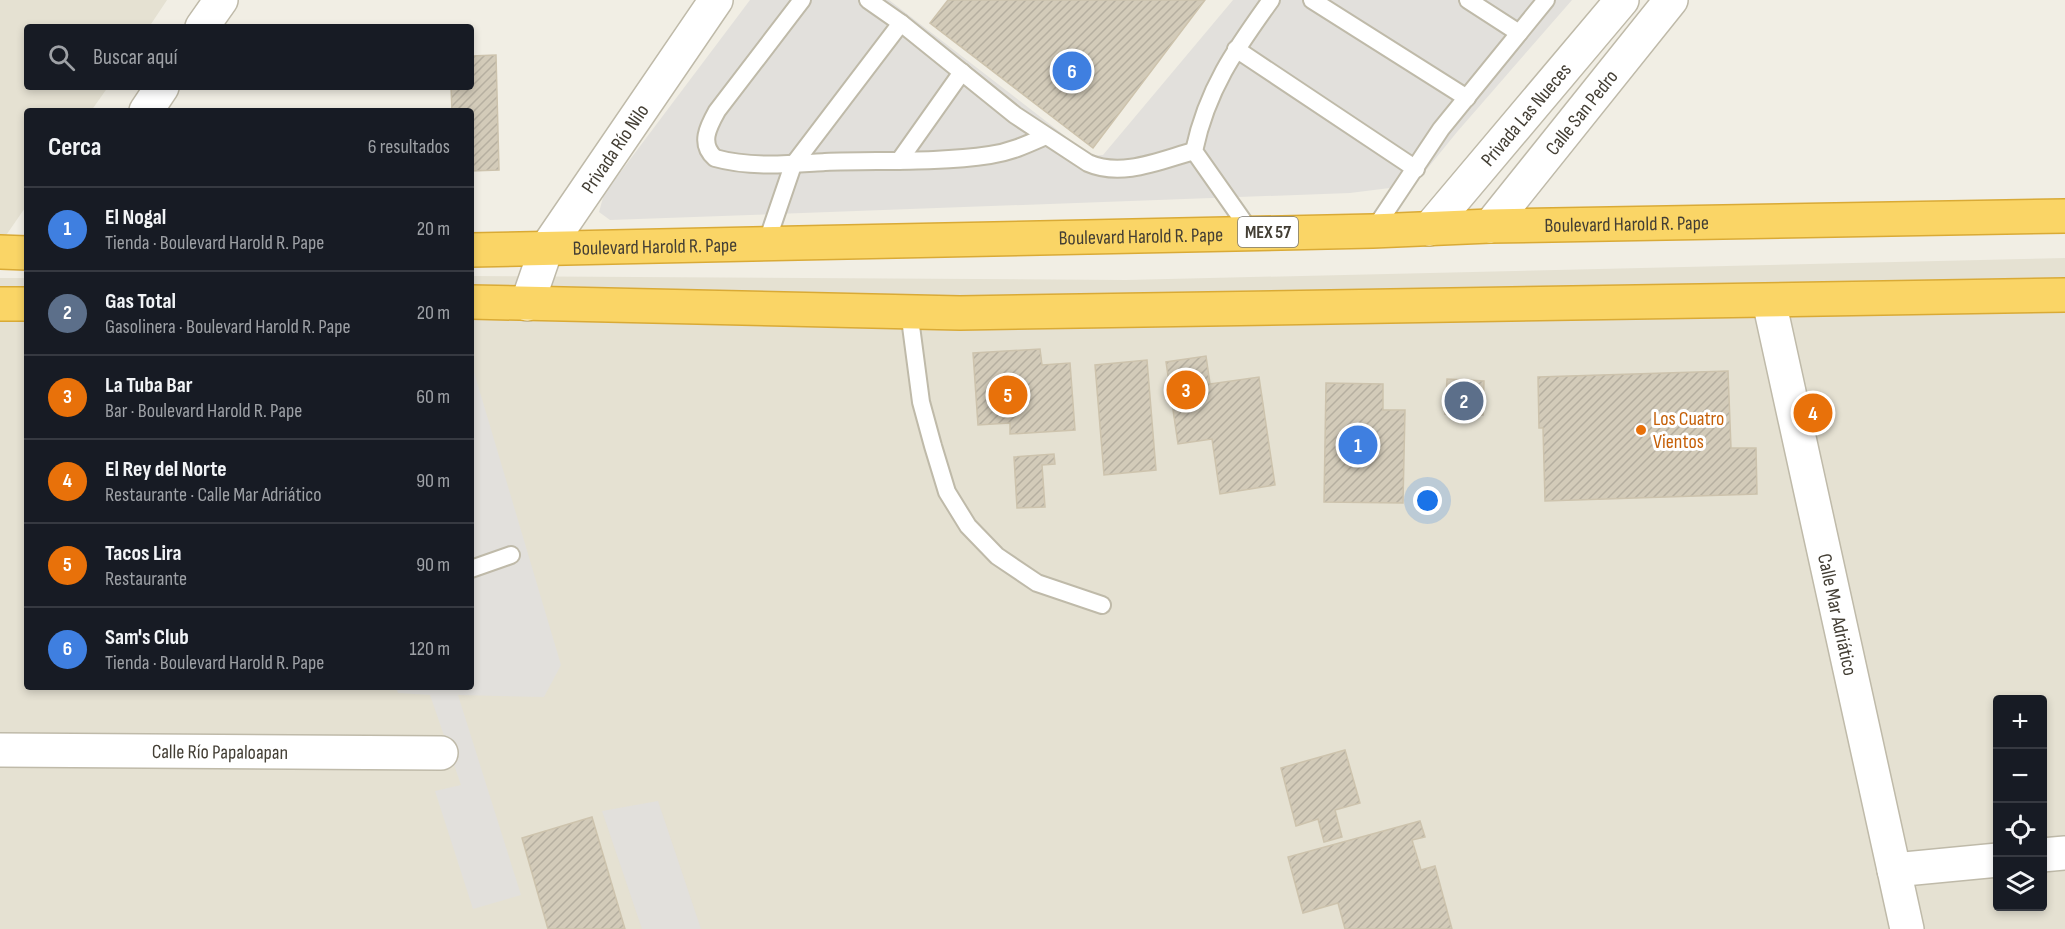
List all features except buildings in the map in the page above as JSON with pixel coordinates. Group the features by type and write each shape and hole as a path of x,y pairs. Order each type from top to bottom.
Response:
{"highway":[{"name":"Boulevard Harold R. Pape","path":"474,250 1373,231 1490,226 2065,216"},
{"path":"0,252 24,253"},
{"path":"474,302 972,312 2065,296"},
{"path":"0,304 24,304"}],"street":[{"path":"204,24 221,0"},
{"name":"Privada Río Nilo","path":"526,304 546,249 716,0"},
{"name":"Privada Las Nueces","path":"1430,229 1622,0"},
{"name":"Calle San Pedro","path":"1490,226 1671,0"},
{"path":"148,108 160,90"},
{"name":"Calle Mar Adriático","path":"1768,301 1907,929"},
{"name":"Calle Río Papaloapan","path":"0,750 441,753"},
{"path":"2047,855 2065,853"},
{"path":"1894,870 1993,860"}],"lane":[{"path":"802,0 717,111 709,125 705,137 706,146 716,158 738,162 793,165 990,155 1015,150 1046,136"},
{"path":"868,0 901,23 1015,115 1088,163 1099,168 1110,169 1135,167 1194,151"},
{"path":"1251,232 1194,151 1200,121 1208,101 1236,49 1271,0"},
{"path":"1312,0 1467,98"},
{"path":"1467,0 1519,33"},
{"path":"1373,231 1441,129 1546,0"},
{"path":"766,244 793,165 901,23"},
{"path":"1236,49 1416,169"},
{"path":"899,161 962,72"},
{"path":"909,311 921,402 933,446 947,492 968,526 997,556 1037,583 1101,605"},
{"path":"474,568 510,555"}],"shaded area":[{"path":"0,0 167,0 151,24 24,24 24,90 106,90 93,108 24,108 24,209 0,244"},
{"path":"750,0 889,0 1091,156 1103,155 1233,0 1572,0 1414,185 1350,193 610,220 599,212 604,194"},
{"path":"2065,258 2065,929 0,929 0,278 24,278 24,690 474,690 474,276 1126,280"},
{"path":"474,372 561,665 544,697 458,695 521,895 473,909 435,791 461,785 430,695 398,693 397,690 474,690"},
{"path":"658,801 701,929 642,929 602,811"}],"place":[{"name":"Sam's Club","path":"1072,71"},
{"name":"La Tuba Bar","path":"1186,390"},
{"name":"Tacos Lira","path":"1008,395"},
{"name":"Gas Total","path":"1464,401"},
{"name":"El Rey del Norte","path":"1813,413"},
{"name":"Los Cuatro Vientos","path":"1641,430"},
{"name":"El Nogal","path":"1358,445"}]}
